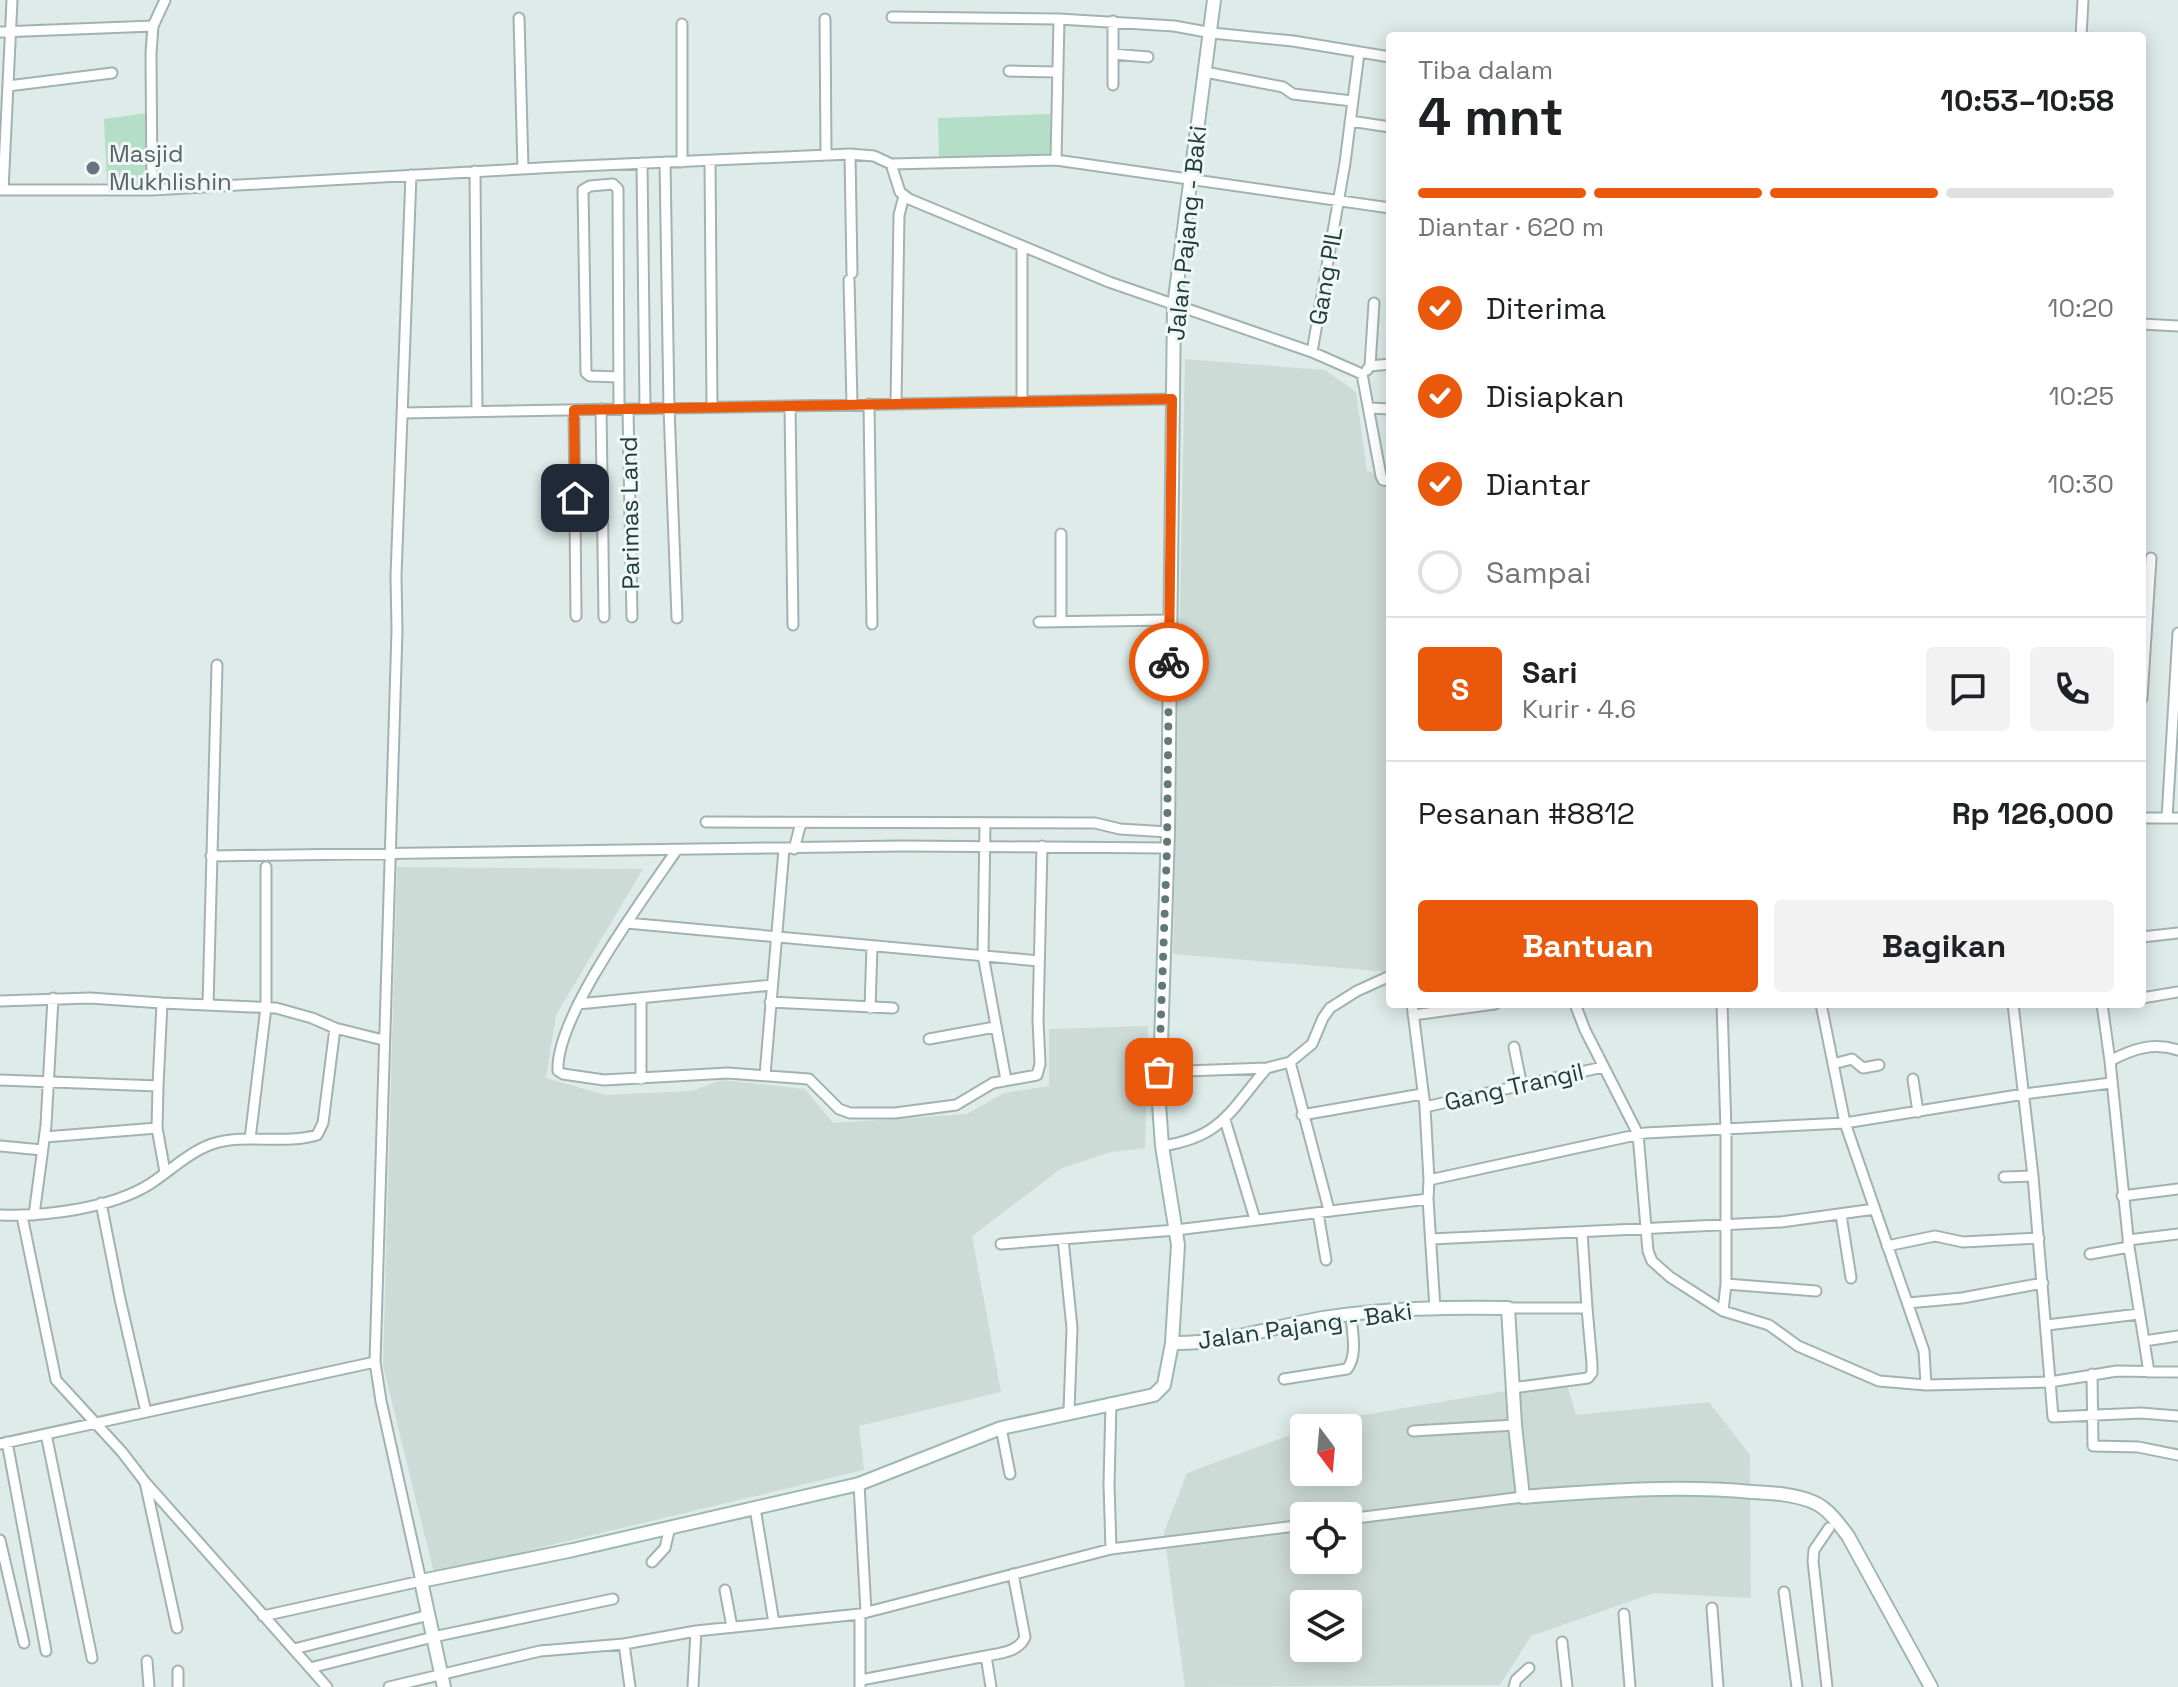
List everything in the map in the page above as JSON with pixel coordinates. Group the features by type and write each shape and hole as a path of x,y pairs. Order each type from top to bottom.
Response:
{"main road":[{"name":"Jalan Pajang - Baki","path":"1214,0 1174,306 1168,832 1159,1072 1162,1146 1178,1256 1172,1343 1210,1341 1351,1315 1508,1308"},
{"path":"1508,1308 1523,1497 1608,1490 1707,1488 1784,1494 1819,1505 1831,1523 1848,1536 1931,1687"},
{"path":"443,1681 421,1581 859,1484 1001,1428 1069,1411 1143,1398 1160,1392 1166,1378 1172,1343"}],"street":[{"path":"12,0 2,190 152,190 826,153 874,156 891,164 1056,160 1386,207"},
{"path":"152,190 150,76 153,26 165,0"},
{"path":"2081,32 2083,0"},
{"path":"892,17 1059,19 1212,28 1386,56"},
{"path":"519,18 523,169"},
{"path":"825,19 826,153"},
{"path":"1056,160 1059,19"},
{"path":"1113,21 1113,85"},
{"path":"682,24 682,162"},
{"path":"0,32 153,26"},
{"name":"Gang PIL","path":"1312,352 1339,200 1359,53"},
{"path":"1113,54 1148,57"},
{"path":"1009,71 1058,72"},
{"path":"1205,72 1283,87 1293,94 1352,101"},
{"path":"5,91 112,73"},
{"path":"1350,121 1386,126"},
{"path":"850,154 852,404"},
{"path":"710,161 712,407"},
{"path":"665,162 669,408 677,618"},
{"path":"642,163 645,408"},
{"path":"891,164 904,196 899,215 896,403"},
{"path":"475,171 477,411"},
{"path":"263,1616 421,1581 375,1362 411,175"},
{"name":"Parimas Land","path":"618,377 590,376 586,373 583,190 590,186 613,184 618,189 618,377 623,409 632,617"},
{"path":"904,196 1174,306 1312,352 1362,374"},
{"path":"1022,246 1022,401"},
{"path":"1370,366 1374,303"},
{"path":"2146,324 2178,326"},
{"path":"1362,374 1370,366 1386,364"},
{"path":"1362,374 1381,476 1386,480"},
{"path":"402,413 1172,399"},
{"path":"869,404 872,624"},
{"path":"790,406 793,625"},
{"path":"1369,408 1386,409"},
{"path":"601,409 604,617"},
{"path":"574,410 576,616"},
{"path":"1061,534 1061,621"},
{"path":"2146,636 2151,558"},
{"path":"1039,622 1169,620"},
{"path":"2146,818 2173,818 2178,633"},
{"path":"208,1005 217,665"},
{"path":"706,822 1095,823 1120,829 1168,832"},
{"path":"765,1075 775,937 789,849 801,823"},
{"path":"985,824 983,955 1006,1080"},
{"path":"211,856 985,846 1167,848"},
{"path":"676,851 627,923 578,1004 565,1032 558,1071 604,1080 728,1073 809,1079 816,1083 832,1104 850,1113 895,1113 956,1105 993,1083 1037,1075 1040,1064 1042,846"},
{"path":"250,1139 266,1007 266,867"},
{"path":"627,923 1039,961"},
{"path":"2146,937 2178,933"},
{"path":"870,1008 872,946"},
{"path":"1159,1072 1267,1068 1290,1062 1312,1044 1330,1008 1386,978"},
{"path":"578,1004 772,985"},
{"path":"2146,997 2178,992"},
{"path":"0,1001 53,998 266,1007 383,1040"},
{"path":"34,1215 45,1137 53,998"},
{"path":"641,998 641,1079"},
{"path":"770,1002 893,1008"},
{"path":"162,1003 157,1128 165,1172"},
{"path":"1435,1309 1425,1107 1412,1010 1440,1008"},
{"path":"1577,1008 1603,1067 1642,1133 1646,1227 1652,1261 1670,1277 1723,1311 1769,1325 1798,1346 1879,1381 1926,1385 2050,1382 2092,1374 2178,1372"},
{"path":"1722,1008 1726,1130 1726,1284 1723,1311"},
{"path":"1822,1008 1845,1123 1924,1351 1926,1385"},
{"path":"2013,1008 2039,1238 2053,1417 2141,1413 2178,1416"},
{"path":"2103,1008 2122,1196 2149,1372"},
{"path":"929,1039 995,1027"},
{"path":"0,1215 34,1215 101,1203 137,1190 212,1144 250,1139 301,1138 321,1132 335,1028"},
{"path":"2110,1061 2135,1049 2162,1046 2178,1050"},
{"path":"1514,1047 1522,1087"},
{"path":"1833,1064 1852,1059 1863,1068 1879,1065"},
{"path":"1290,1062 1324,1212 1326,1260"},
{"name":"Gang Trangil","path":"1425,1107 1603,1067"},
{"path":"1162,1146 1198,1137 1225,1120 1267,1068"},
{"path":"1913,1079 1918,1112"},
{"path":"0,1080 158,1086"},
{"path":"1429,1180 1642,1133 1845,1123 2111,1083"},
{"path":"1302,1115 1422,1094"},
{"path":"1225,1120 1255,1219"},
{"path":"45,1137 157,1128"},
{"path":"0,1146 42,1150"},
{"path":"2004,1177 2033,1176"},
{"path":"2122,1196 2178,1189"},
{"path":"1001,1244 1176,1230 1428,1199"},
{"path":"101,1203 146,1412"},
{"path":"1431,1239 1725,1224 1841,1215 1875,1209"},
{"path":"1841,1215 1851,1278"},
{"path":"22,1216 56,1380 327,1687"},
{"path":"1512,1388 1588,1378 1592,1373 1582,1232"},
{"path":"2090,1254 2178,1234"},
{"path":"1887,1246 1935,1236 1963,1242 2039,1238"},
{"path":"1063,1239 1072,1328 1069,1411"},
{"path":"1908,1303 1962,1298 2043,1283"},
{"path":"1726,1284 1816,1291"},
{"path":"1508,1308 1587,1308"},
{"path":"2047,1325 2139,1314"},
{"path":"1284,1379 1347,1369 1352,1363 1353,1354 1351,1315"},
{"path":"2144,1341 2178,1336"},
{"path":"46,1651 3,1443 375,1362"},
{"path":"2092,1374 2093,1446 2138,1447 2178,1455"},
{"path":"1111,1403 1111,1549"},
{"path":"1413,1431 1515,1425"},
{"path":"1001,1428 1010,1474"},
{"path":"46,1434 92,1658"},
{"path":"145,1482 177,1628"},
{"path":"859,1484 863,1613 861,1684 1014,1649 1025,1637 1013,1574"},
{"path":"1362,1517 1523,1497"},
{"path":"755,1508 774,1623"},
{"path":"1827,1687 1813,1561 1814,1550 1831,1523"},
{"path":"652,1562 665,1548 670,1527"},
{"path":"389,1687 443,1681 540,1651 624,1644 696,1631 863,1613 1111,1549 1290,1527"},
{"path":"0,1540 5,1585 24,1643"},
{"path":"725,1590 732,1627"},
{"path":"1784,1592 1797,1687"},
{"path":"310,1668 433,1637 613,1599"},
{"path":"1712,1608 1718,1687"},
{"path":"1624,1614 1630,1687"},
{"path":"294,1649 429,1615"},
{"path":"693,1687 696,1631"},
{"path":"1562,1642 1567,1687"},
{"path":"624,1644 630,1687"},
{"path":"986,1656 991,1687"},
{"path":"147,1661 149,1687"},
{"path":"1514,1687 1516,1680 1529,1668"},
{"path":"178,1671 178,1687"}],"shaded area":[{"path":"1185,359 1325,370 1356,392 1367,471 1386,476 1386,972 1173,954"},
{"path":"397,867 643,869 556,1015 546,1078 605,1095 692,1091 722,1080 805,1089 833,1123 967,1114 1004,1093 1049,1086 1049,1029 1148,1026 1145,1148 1111,1152 1062,1168 972,1236 1001,1392 859,1426 864,1470 434,1573 383,1366"},
{"path":"1566,1381 1576,1415 1709,1402 1750,1455 1751,1598 1654,1593 1531,1636 1500,1685 1185,1687 1164,1532 1187,1473 1290,1435 1290,1486 1362,1486 1362,1415"}],"green space":[{"path":"148,113 150,184 107,183 104,119"},
{"path":"1050,114 1051,157 939,160 938,118"}],"way so far":[{"path":"1159,1072 1167,848 1169,662"}],"place":[{"name":"Masjid Mukhlishin","path":"93,168"}],"route":[{"path":"575,498 574,410 1172,399 1169,662"}]}
